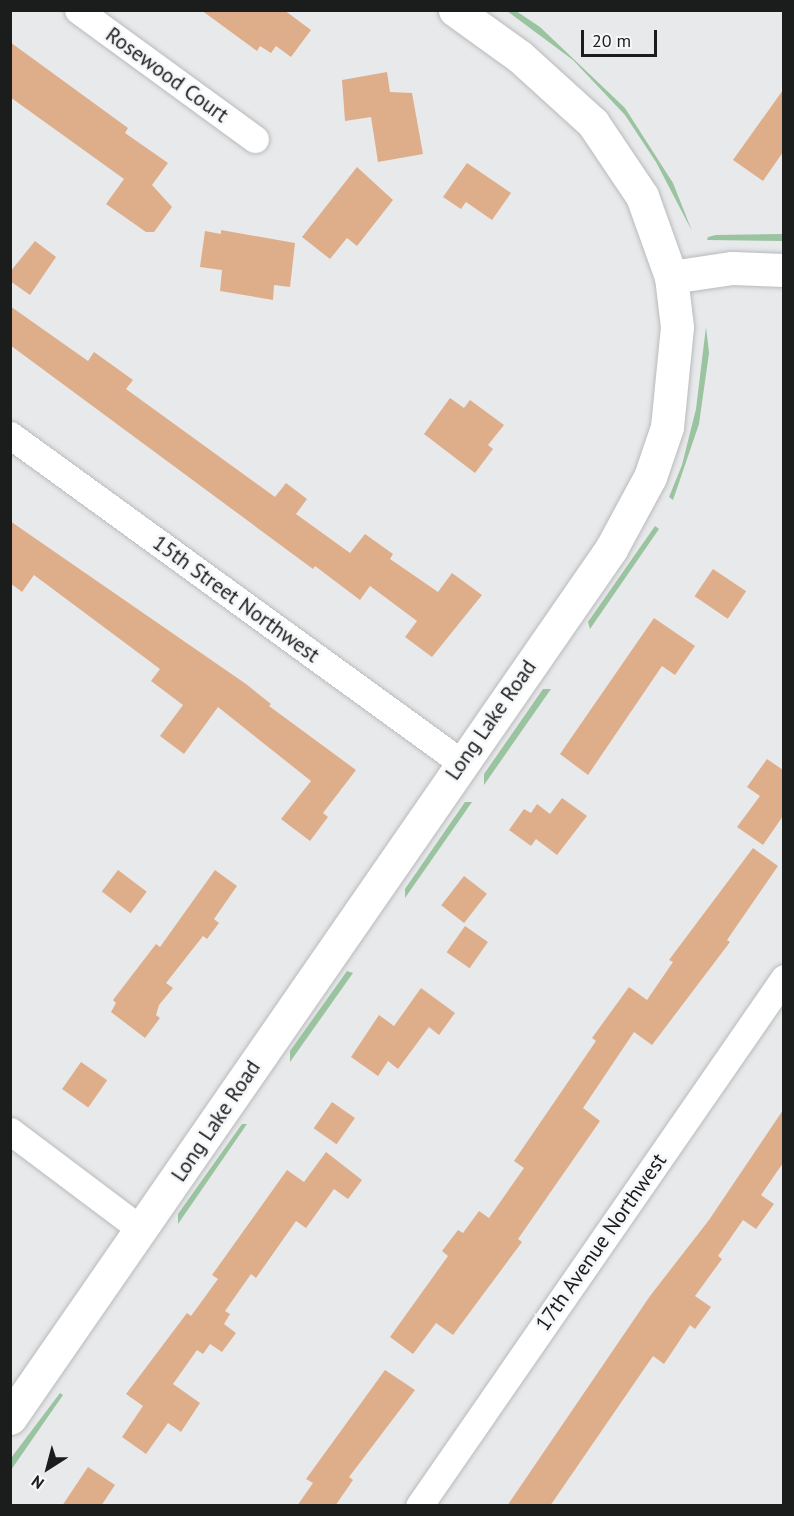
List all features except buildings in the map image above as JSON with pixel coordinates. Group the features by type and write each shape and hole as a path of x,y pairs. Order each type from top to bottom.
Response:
{"street":[{"name":"Rosewood Court","path":"78,10 255,139"},
{"name":"Long Lake Road","path":"10,1418 611,549 650,477 667,427 675,375 677,327 671,277 642,196 593,123 519,56 455,10"},
{"path":"671,277 732,268 783,270"},
{"name":"15th Street Northwest","path":"10,435 462,763"},
{"name":"17th Avenue Northwest","path":"419,1506 783,978"},
{"path":"10,1131 142,1230"}],"green space":[{"path":"507,11 516,11 540,27 625,108 673,183 692,231 656,162 625,115 573,60"},
{"path":"783,234 783,241 707,240 708,237 716,235"},
{"path":"706,327 709,353 699,424 673,500 669,497 682,465 696,409"},
{"path":"655,526 659,529 590,629 588,622"},
{"path":"543,689 551,689 484,785 484,774"},
{"path":"465,802 472,802 405,898 405,889"},
{"path":"347,971 353,973 290,1062 290,1051"},
{"path":"242,1124 247,1124 178,1224 178,1214"},
{"path":"60,1393 63,1395 11,1470 11,1458"}]}
